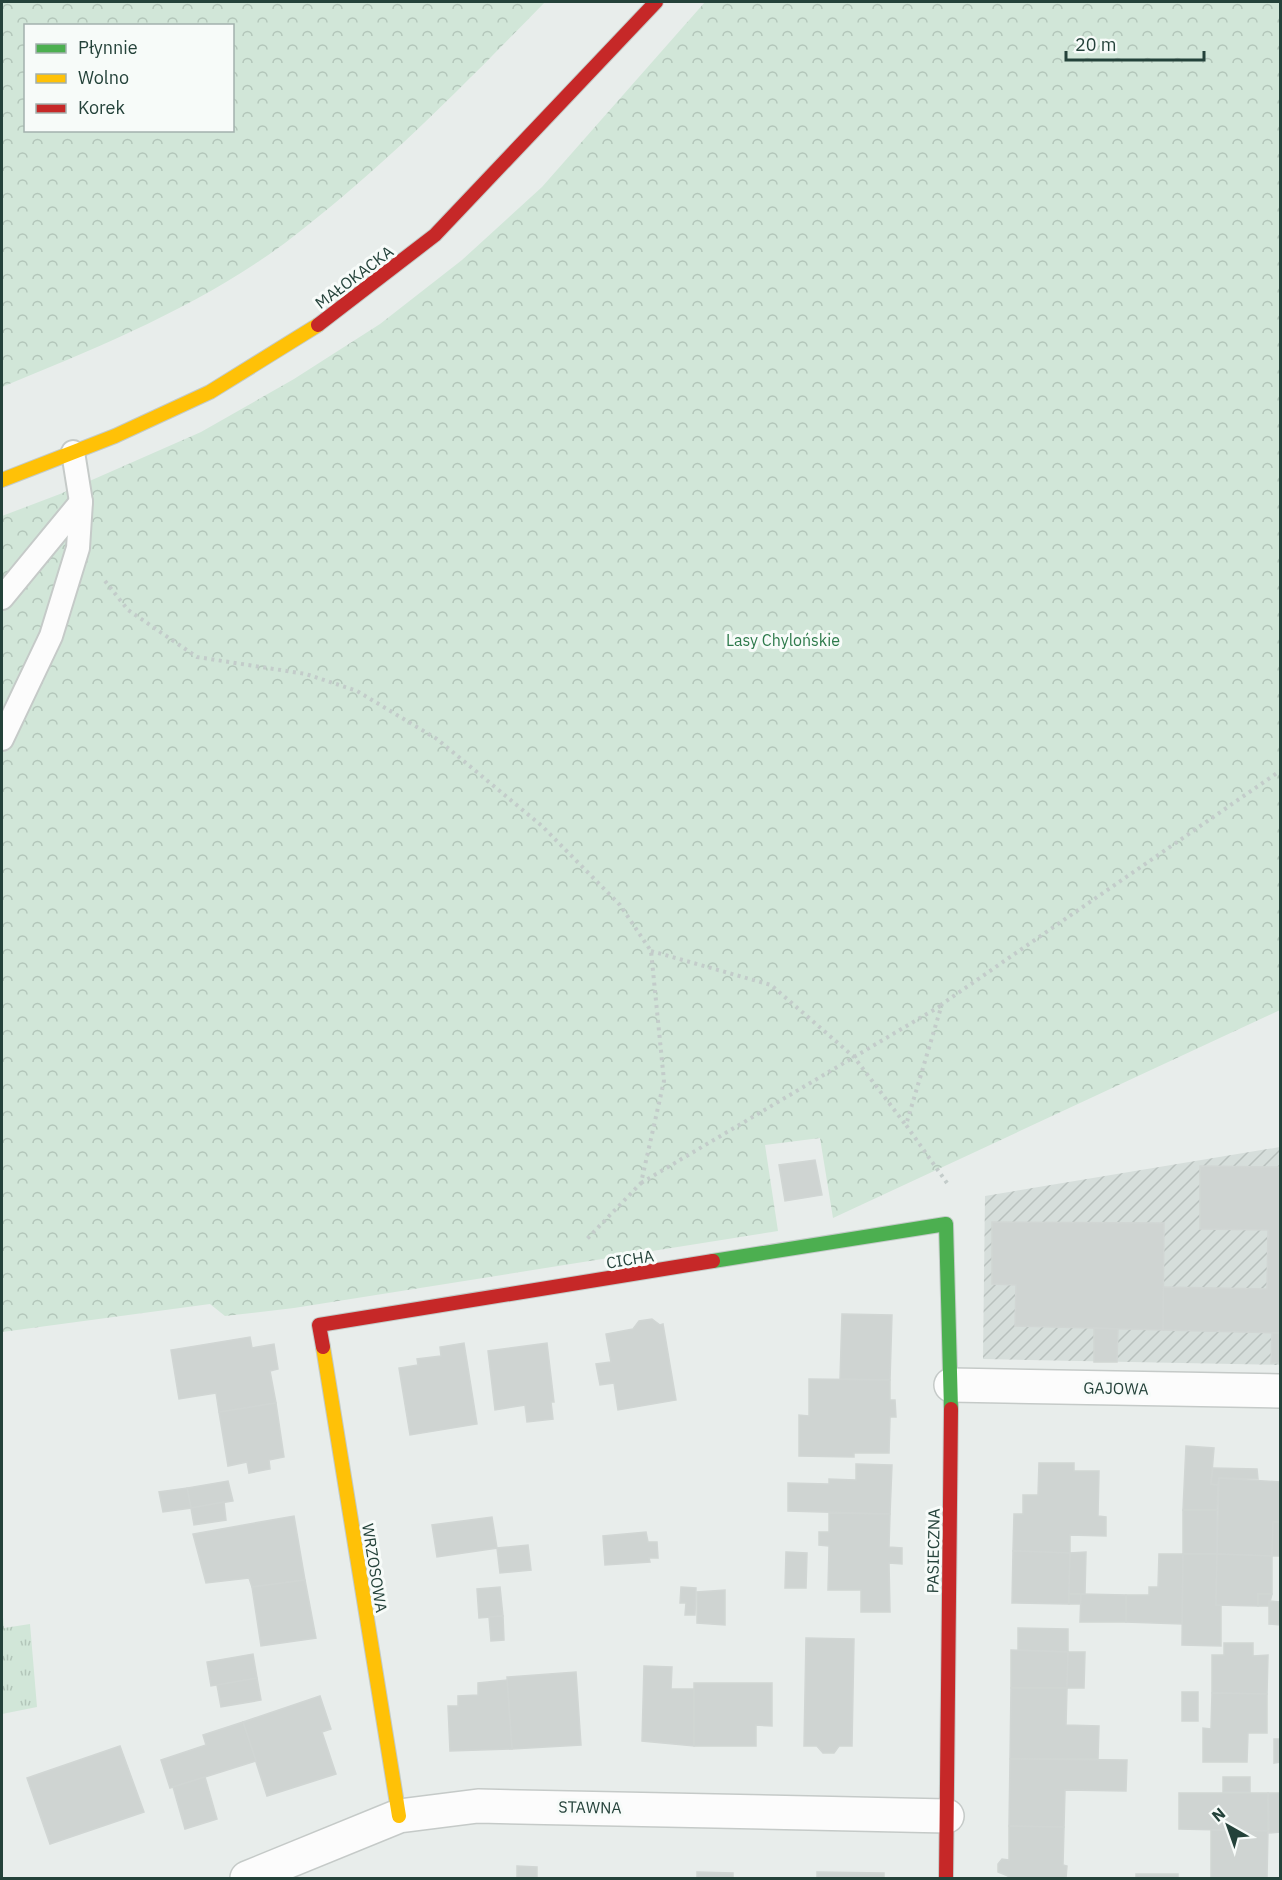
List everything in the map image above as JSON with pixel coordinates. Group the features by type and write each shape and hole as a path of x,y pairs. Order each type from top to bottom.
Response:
{"street":[{"name":"MAŁOKACKA","path":"2,480 115,436 210,392 287,346 348,305 435,235 506,163 656,2"},
{"name":"CICHA","path":"319,1325 946,1224"},
{"name":"PASIECZNA","path":"946,1224 951,1385 946,1878"},
{"name":"WRZOSOWA","path":"319,1325 399,1816"},
{"name":"GAJOWA","path":"951,1385 1281,1390"},
{"name":"STAWNA","path":"247,1878 399,1816 478,1806 947,1815"}],"lane":[{"path":"2,739 51,636 78,548 81,502 73,452"},
{"path":"2,598 81,502"}],"path":[{"path":"78,548 129,610 197,657 306,674 357,691 437,739 542,826 620,905 651,951 664,1081 641,1183"},
{"path":"578,1248 641,1183 942,1004 1281,771"},
{"path":"651,951 771,985 854,1057 949,1185"},
{"path":"906,1125 942,1004"}],"shaded area":[{"path":"1280,1147 1280,1365 983,1359 985,1196"}],"green space":[{"path":"2,2 545,2 387,158 285,243 252,266 184,306 2,387"},
{"name":"Lasy Chylońskie","path":"705,2 1280,2 1280,1010 833,1218 820,1138 765,1145 778,1231 294,1308 225,1316 210,1304 2,1332 2,516 60,494 201,432 294,379 380,324 462,260 542,187"},
{"path":"2,1606 4,1628 30,1624 37,1707 2,1714"}],"building":[{"path":"815,1160 822,1195 785,1201 779,1165"},
{"path":"1200,1166 1280,1167 1280,1333 1163,1330 1163,1287 1267,1289 1268,1230 1200,1229"},
{"path":"992,1222 1164,1223 1163,1330 1015,1326 1016,1285 992,1284"},
{"path":"842,1314 892,1315 890,1380 840,1379"},
{"path":"652,1319 660,1325 663,1324 676,1400 618,1410 614,1383 600,1385 596,1364 611,1362 606,1334 633,1329 639,1321"},
{"path":"1094,1328 1118,1329 1117,1362 1094,1362"},
{"path":"1272,1333 1280,1333 1280,1363 1271,1363"},
{"path":"250,1337 252,1348 274,1344 278,1369 270,1371 276,1403 219,1412 216,1393 179,1399 171,1350"},
{"path":"464,1343 477,1424 410,1435 399,1368 418,1365 417,1359 441,1356 440,1347"},
{"path":"547,1343 554,1402 551,1402 553,1419 527,1422 525,1405 495,1410 488,1351"},
{"path":"809,1379 890,1380 890,1400 895,1400 896,1417 890,1417 889,1453 854,1453 854,1457 799,1456 799,1415 809,1416"},
{"path":"276,1403 284,1457 269,1460 270,1469 249,1473 247,1462 228,1466 219,1412"},
{"path":"1186,1446 1214,1448 1211,1484 1218,1485 1217,1510 1183,1510"},
{"path":"1039,1463 1074,1463 1074,1471 1099,1471 1098,1516 1106,1517 1106,1536 1070,1535 1070,1553 1013,1551 1014,1514 1023,1514 1023,1495 1038,1495"},
{"path":"856,1464 892,1465 890,1514 788,1511 788,1483 829,1484 829,1479 856,1480"},
{"path":"1213,1468 1257,1469 1258,1479 1219,1478 1218,1485 1211,1484"},
{"path":"1219,1478 1280,1482 1280,1522 1273,1522 1272,1556 1217,1554"},
{"path":"228,1481 233,1501 191,1508 187,1488"},
{"path":"187,1488 191,1508 163,1512 159,1492"},
{"path":"224,1502 226,1520 194,1525 191,1508"},
{"path":"1183,1510 1217,1510 1217,1554 1183,1554"},
{"path":"829,1513 890,1514 889,1547 902,1548 902,1564 889,1563 890,1612 861,1612 861,1590 828,1590 829,1546 819,1545 819,1532 829,1532"},
{"path":"294,1516 305,1580 252,1587 249,1578 206,1583 193,1534"},
{"path":"492,1517 497,1548 437,1557 432,1525"},
{"path":"1273,1522 1280,1522 1280,1556 1272,1556"},
{"path":"646,1532 648,1542 657,1542 658,1558 649,1558 650,1562 605,1565 603,1536"},
{"path":"528,1545 531,1570 500,1573 497,1548"},
{"path":"1013,1551 1070,1553 1069,1604 1012,1603"},
{"path":"786,1552 807,1553 806,1588 785,1588"},
{"path":"1086,1552 1085,1594 1069,1594 1070,1553"},
{"path":"1159,1554 1183,1554 1182,1624 1126,1622 1126,1595 1149,1595 1149,1587 1158,1587"},
{"path":"1183,1554 1217,1554 1216,1605 1221,1605 1221,1646 1182,1645"},
{"path":"1217,1554 1272,1556 1272,1594 1258,1594 1258,1606 1216,1605"},
{"path":"305,1580 316,1638 261,1646 252,1587"},
{"path":"500,1587 503,1616 479,1618 477,1589"},
{"path":"681,1587 696,1588 695,1615 685,1615 686,1603 680,1603"},
{"path":"725,1590 725,1625 697,1623 697,1592"},
{"path":"1069,1594 1081,1594 1081,1604 1069,1604"},
{"path":"1081,1594 1126,1595 1126,1622 1080,1622"},
{"path":"1258,1594 1272,1594 1269,1606 1258,1606"},
{"path":"1269,1601 1280,1602 1280,1625 1269,1624"},
{"path":"503,1616 504,1640 491,1641 489,1617"},
{"path":"1018,1628 1068,1629 1068,1652 1018,1650"},
{"path":"806,1638 854,1639 852,1746 839,1746 834,1753 823,1753 817,1746 804,1746"},
{"path":"1224,1643 1253,1643 1253,1656 1268,1655 1267,1694 1212,1693 1212,1655 1224,1655"},
{"path":"1011,1650 1068,1652 1067,1688 1011,1688"},
{"path":"1068,1652 1085,1652 1084,1688 1067,1688"},
{"path":"253,1654 257,1678 211,1686 207,1662"},
{"path":"644,1666 672,1667 671,1689 694,1689 694,1746 642,1741"},
{"path":"576,1672 581,1745 512,1749 507,1677"},
{"path":"257,1678 261,1700 221,1707 217,1685"},
{"path":"507,1680 512,1749 450,1751 448,1706 458,1706 458,1696 478,1695 478,1683"},
{"path":"694,1683 772,1683 772,1726 756,1725 756,1746 694,1746"},
{"path":"1011,1688 1067,1688 1066,1725 1099,1726 1098,1759 1010,1759"},
{"path":"1182,1692 1198,1692 1198,1721 1182,1721"},
{"path":"1212,1693 1267,1694 1267,1733 1248,1733 1247,1762 1203,1762 1203,1728 1211,1729"},
{"path":"320,1696 331,1729 322,1732 336,1774 267,1796 243,1722"},
{"path":"243,1722 256,1761 170,1788 161,1760 206,1745 203,1735"},
{"path":"1274,1739 1280,1739 1280,1762 1274,1763"},
{"path":"120,1746 144,1812 50,1844 27,1778"},
{"path":"1010,1759 1127,1760 1126,1791 1065,1790 1064,1827 1009,1826"},
{"path":"205,1777 217,1819 185,1829 173,1787"},
{"path":"1223,1777 1250,1777 1250,1792 1223,1792"},
{"path":"1179,1793 1268,1793 1268,1831 1179,1829"},
{"path":"1268,1793 1280,1793 1280,1832 1269,1833"},
{"path":"1009,1826 1064,1827 1063,1865 1067,1866 1066,1878 1008,1878 998,1872 998,1864 1002,1859 1009,1860"},
{"path":"1211,1830 1268,1831 1267,1878 1211,1878"},
{"path":"517,1866 537,1867 537,1878 517,1878"},
{"path":"697,1872 733,1873 733,1878 697,1878"},
{"path":"817,1872 884,1873 884,1878 817,1878"},
{"path":"1136,1874 1178,1874 1178,1878 1136,1878"}],"traffic: fast":[{"path":"713,1261 946,1224 951,1409"}],"traffic: slow":[{"path":"2,480 115,436 210,392 318,325"},
{"path":"323,1347 399,1816"}],"traffic: jam":[{"path":"318,325 435,235 656,2"},
{"path":"323,1347 319,1325 713,1261"},
{"path":"946,1878 951,1409"}]}
